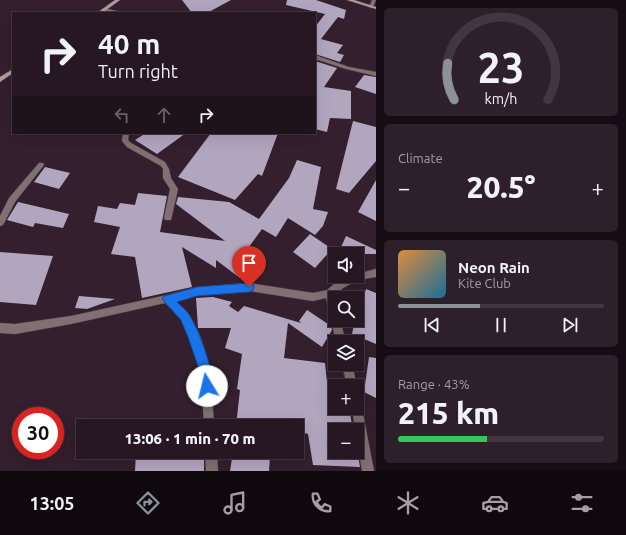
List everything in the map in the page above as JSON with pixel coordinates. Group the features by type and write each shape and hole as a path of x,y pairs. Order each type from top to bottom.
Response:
{"main road":[{"path":"100,12 118,0"},
{"path":"349,0 364,2 374,8"},
{"path":"0,80 12,72"}],"street":[{"path":"104,9 115,12"},
{"path":"316,58 348,68 376,74"},
{"path":"126,134 125,141 129,145 163,164 166,169 167,178 174,189 168,218"},
{"path":"0,223 12,200 41,166"},
{"path":"331,291 343,282 376,273"},
{"path":"0,328 14,329 70,320 168,299 197,291 249,287 313,297 328,293"},
{"path":"168,299 184,317 199,353 205,374 208,419"},
{"path":"358,415 368,471"},
{"path":"211,459 212,471"}],"lane":[{"path":"374,0 374,8"}],"building":[{"path":"182,0 231,0 209,12 191,12"},
{"path":"287,0 316,0 346,10 344,19 338,17 321,39 343,45 337,53 344,55 340,62 316,54 316,26 325,14 286,5"},
{"path":"316,61 337,68 324,87 351,91 351,119 330,118 327,132 316,129"},
{"path":"364,75 376,77 376,94 355,87"},
{"path":"353,121 376,127 376,161 349,193 336,189"},
{"path":"144,134 185,134 157,154 135,140"},
{"path":"210,134 278,134 262,176 258,174 235,200 178,177"},
{"path":"297,160 321,167 313,209 328,212 323,226 315,235 288,218 276,237 262,229 246,251 257,258 240,278 216,260 216,268 182,247 192,287 142,298 135,257 111,254 120,227 94,222 98,206 117,209 120,203 135,205 138,193 167,196 160,232 225,241 176,204 178,197 229,202 259,219 289,178"},
{"path":"45,167 70,173 59,189 34,182"},
{"path":"376,180 376,221 358,212"},
{"path":"18,202 69,214 63,228 35,223 33,227 7,220"},
{"path":"310,234 329,247 328,253 315,268 293,252"},
{"path":"346,236 376,250 376,254 364,254 364,247 341,247"},
{"path":"0,252 53,256 36,305 0,302"},
{"path":"366,289 376,293 376,344 364,339 364,335 352,334 354,327 364,327 364,296"},
{"path":"79,296 115,299 87,309 75,308"},
{"path":"213,297 232,302 229,306 238,312 244,306 301,323 299,321 307,310 328,324 328,327 331,327 332,330 322,347 288,323 284,358 325,363 328,392 328,415 350,415 352,423 328,423 328,459 359,459 360,467 313,465 308,434 304,433 304,419 237,419 240,390 237,389 242,354 225,348 231,328 198,328 196,298"},
{"path":"369,357 376,358 376,398 364,392"},
{"path":"136,459 204,459 204,471 135,471"},
{"path":"232,459 270,459 269,471 230,471"}],"route":[{"path":"207,386 204,369 194,336 184,317 168,299 197,291 249,287"}]}
